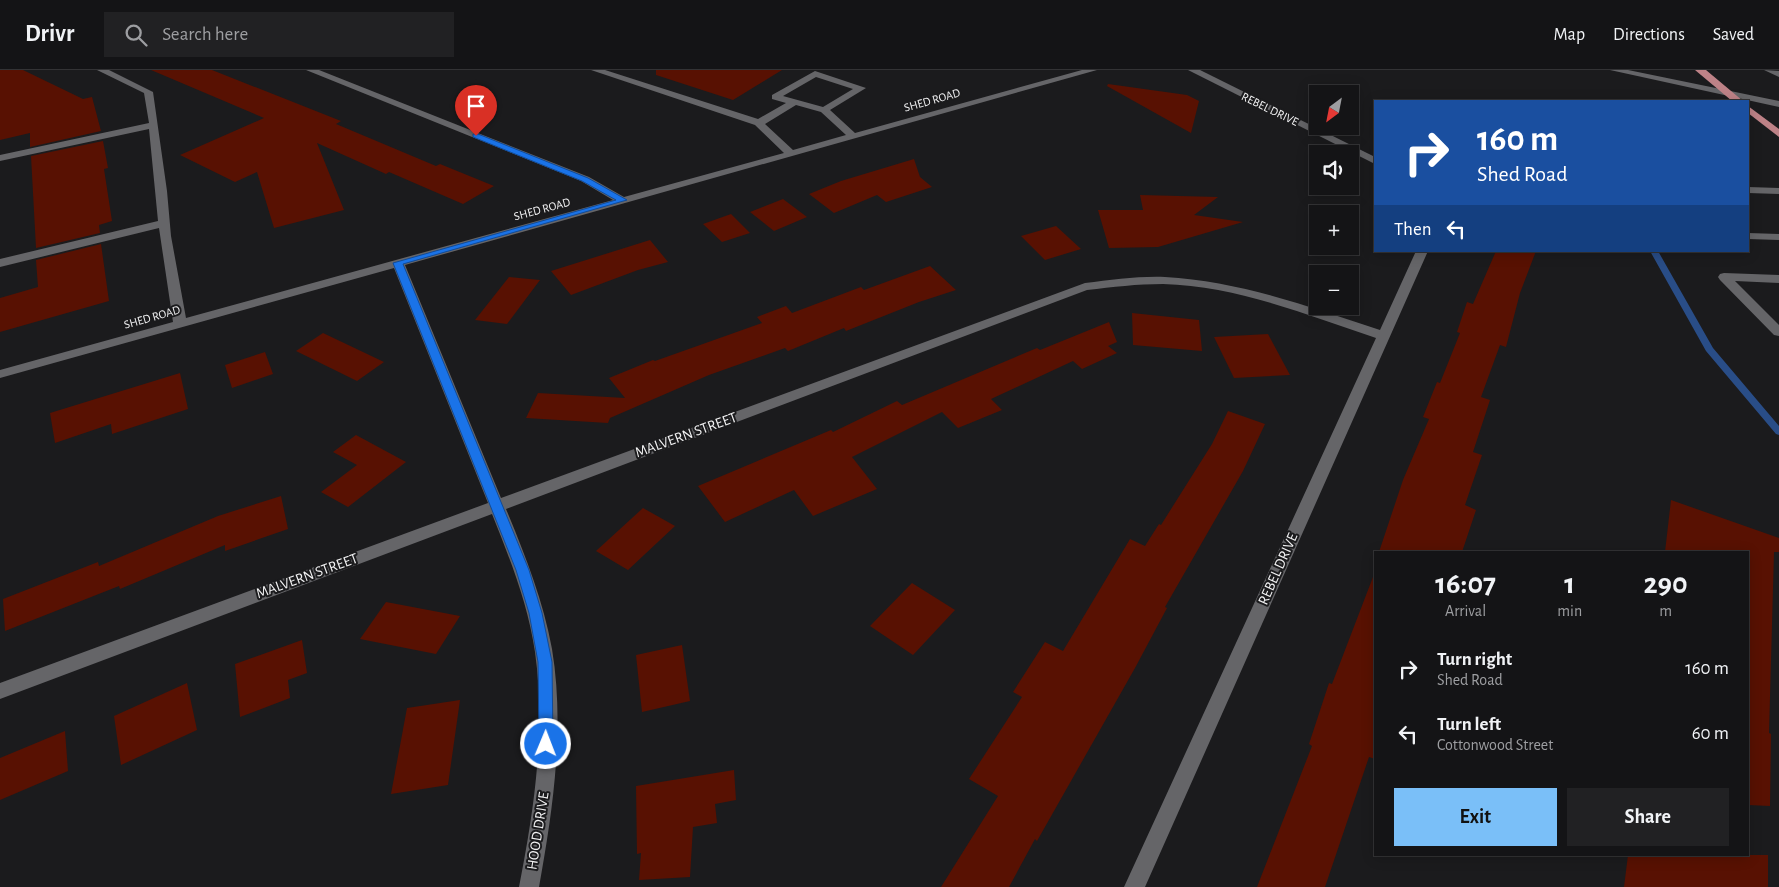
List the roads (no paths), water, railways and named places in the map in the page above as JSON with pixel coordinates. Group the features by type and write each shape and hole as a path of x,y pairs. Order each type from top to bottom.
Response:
{"main road":[{"path":"1700,70 1737,100"},
{"path":"1749,110 1779,134"}],"street":[{"path":"102,70 148,92 154,125 164,223 180,323"},
{"path":"311,70 585,180 623,200"},
{"path":"596,70 760,123 791,154"},
{"name":"SHED ROAD","path":"0,374 1092,70"},
{"name":"REBEL DRIVE","path":"1193,70 1374,160"},
{"path":"1615,70 1779,104"},
{"path":"1769,70 1779,74"},
{"path":"824,110 861,88 815,74 775,98 824,110 853,136"},
{"path":"760,123 793,103"},
{"path":"0,158 154,125"},
{"path":"1749,190 1777,193"},
{"path":"0,263 164,223"},
{"path":"1749,236 1779,238"},
{"path":"1749,246 1779,247"},
{"name":"REBEL DRIVE","path":"1134,887 1422,252"},
{"name":"HOOD DRIVE","path":"398,263 522,570 535,613 545,662 545,779 539,837 529,887"},
{"path":"1777,328 1724,278 1779,279"},
{"name":"MALVERN STREET","path":"0,691 1085,287 1108,282 1159,279 1225,286 1383,336"},
{"path":"1731,285 1779,285"}],"waterway":[{"path":"1655,252 1709,349 1779,432"}]}
